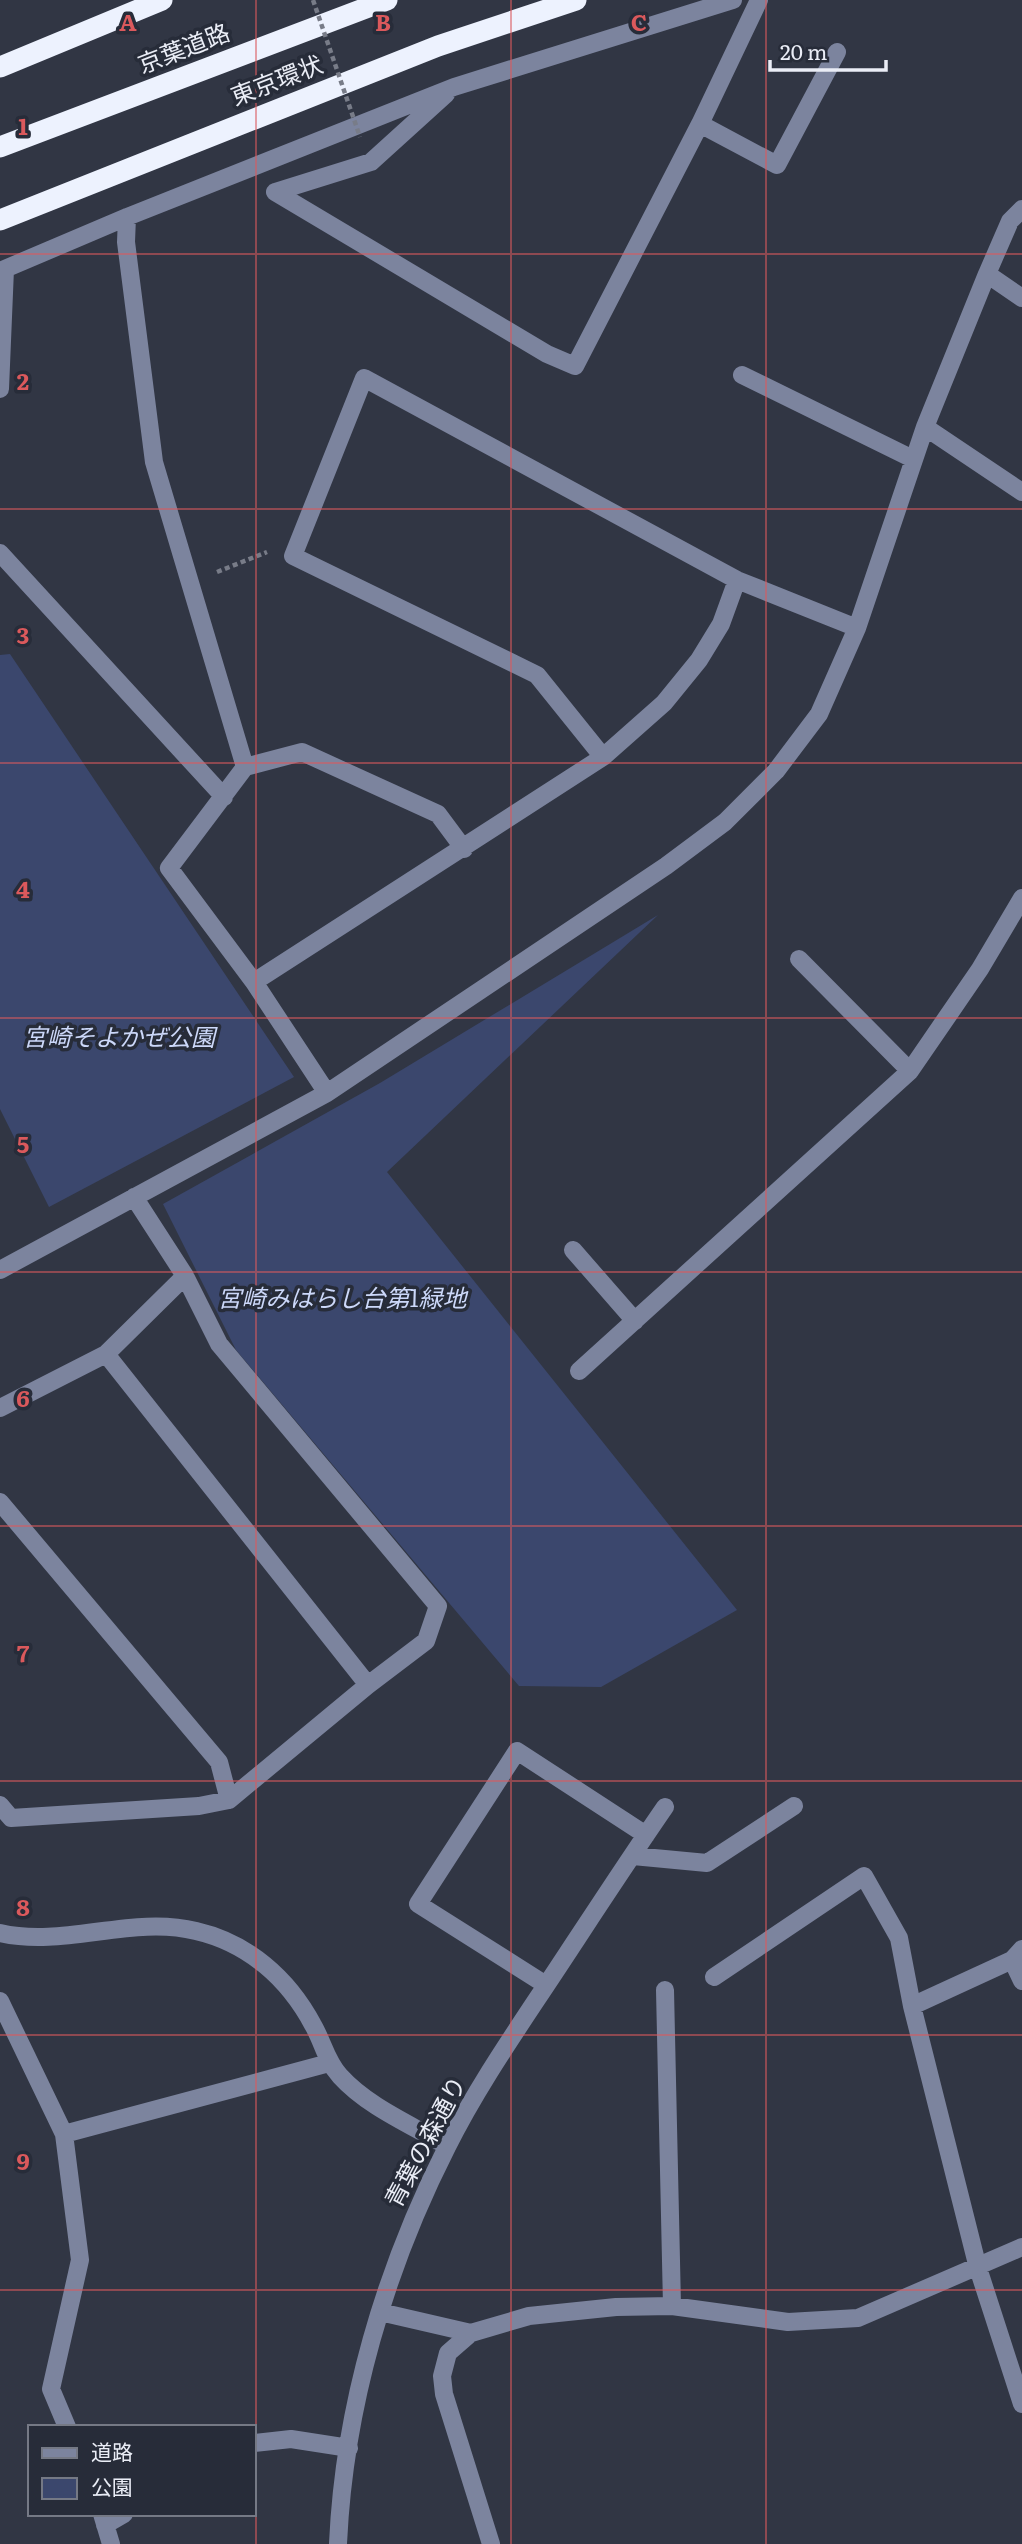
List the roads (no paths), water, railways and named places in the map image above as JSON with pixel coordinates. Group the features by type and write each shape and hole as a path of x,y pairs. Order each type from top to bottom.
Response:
{"highway":[{"path":"0,67 162,0"},
{"name":"京葉道路","path":"0,147 387,0"},
{"name":"東京環状","path":"0,220 438,46 576,0"}],"street":[{"path":"0,389 2,270 127,216 454,87 733,0"},
{"path":"454,87 371,162 275,192 547,354 575,366 700,124 759,0"},
{"path":"700,124 777,166 837,52"},
{"path":"0,1270 327,1093 666,866 725,822 776,771 819,714 857,628 925,427 986,274 1010,221 1022,209"},
{"path":"127,216 126,242 154,463 245,766"},
{"path":"986,274 1022,298"},
{"path":"742,375 913,459"},
{"path":"603,757 537,675 293,556 364,378 737,580 857,628"},
{"path":"925,427 1022,492"},
{"path":"0,553 224,797"},
{"path":"254,982 603,757 664,703 699,660 721,624 737,580"},
{"path":"327,1093 254,982 169,867 245,766 302,752 438,814 464,849"},
{"path":"579,1371 910,1071 980,969 1022,898"},
{"path":"799,959 910,1071"},
{"path":"0,1805 11,1818 199,1806 229,1800 368,1685 426,1641 438,1606 219,1344 185,1276 134,1197"},
{"path":"573,1250 635,1321"},
{"path":"0,1408 106,1354 185,1276"},
{"path":"106,1354 368,1685"},
{"path":"0,1502 219,1762 229,1800"},
{"path":"547,1985 418,1904 517,1751 646,1835"},
{"path":"633,1856 707,1863 794,1806"},
{"name":"青葉の森通り","path":"338,2544 349,2448 380,2312 408,2231 447,2146 547,1985 665,1807"},
{"path":"714,1977 864,1876 899,1938 912,2006 978,2267 1022,2404"},
{"path":"1,1938 162,1926 196,1930 229,1940 267,1964 292,1992 313,2024 329,2063 359,2092 447,2146"},
{"path":"912,2006 1017,1954 1022,1981"},
{"path":"665,1990 672,2306"},
{"path":"0,2000 64,2134 80,2260 51,2389 67,2425"},
{"path":"64,2134 329,2063"},
{"path":"491,2544 444,2394 442,2376 448,2353 471,2333 529,2316 616,2306 672,2306 788,2322 858,2318 1022,2247"},
{"path":"380,2312 471,2333"},
{"path":"256,2442 290,2440 349,2448"},
{"path":"104,2519 111,2544"}],"park label":[{"name":"宮崎そよかぜ公園","path":"119,1038"},
{"name":"宮崎みはらし台第1緑地","path":"342,1299"}]}
